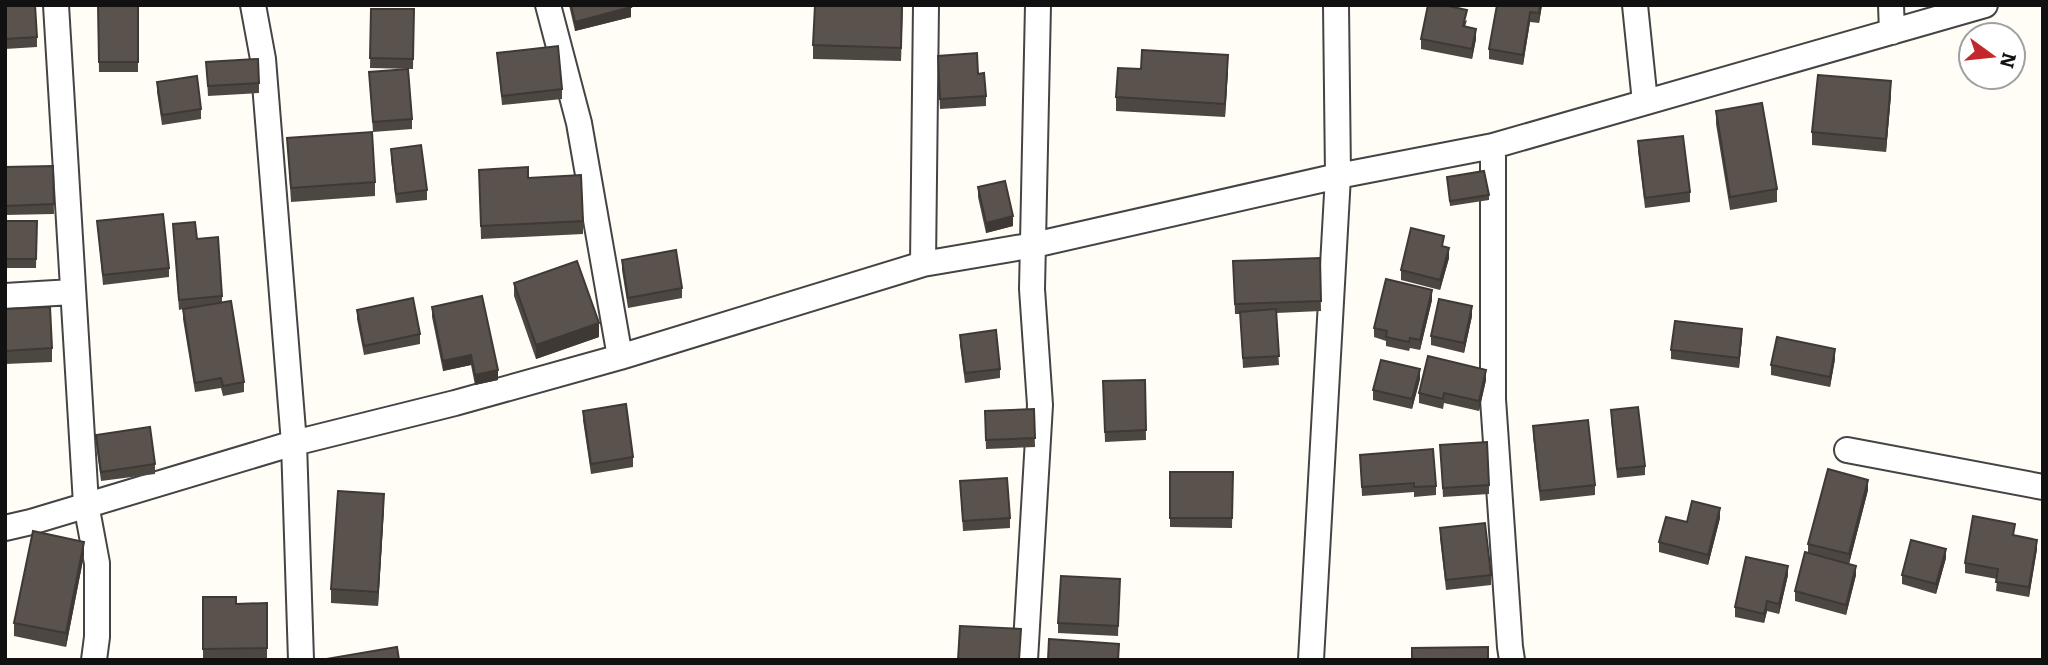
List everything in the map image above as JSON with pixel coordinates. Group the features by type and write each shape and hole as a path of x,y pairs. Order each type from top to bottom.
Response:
{"street":[{"path":"57,5 86,504 97,563 97,637 94,660"},
{"path":"253,5 263,59 294,443 301,660"},
{"path":"548,5 579,123 620,357"},
{"path":"923,264 926,5"},
{"path":"1025,660 1040,405 1031,289 1038,5"},
{"path":"1311,660 1338,176 1336,5"},
{"path":"1635,5 1646,102"},
{"path":"1891,5 1892,32"},
{"path":"5,528 294,443 455,403 620,357 923,264 1034,245 1338,176 1493,146 1984,5"},
{"path":"1493,146 1493,399 1512,660"},
{"path":"5,296 72,292"},
{"path":"1847,450 2043,487"}],"building":[{"path":"35,5 37,37 5,39 5,6"},
{"path":"98,5 138,5 138,62 99,62"},
{"path":"571,5 630,5 631,7 575,22"},
{"path":"815,5 902,5 901,48 813,45"},
{"path":"1428,5 1467,10 1463,26 1476,29 1472,49 1421,39"},
{"path":"1497,5 1540,5 1539,13 1530,12 1523,55 1489,49"},
{"path":"371,9 414,9 413,59 370,58"},
{"path":"558,46 562,89 502,96 497,53"},
{"path":"1142,50 1228,55 1225,104 1116,97 1118,68 1141,69"},
{"path":"977,53 978,74 984,73 986,96 940,99 938,56"},
{"path":"258,59 259,83 208,86 206,62"},
{"path":"408,69 412,119 373,122 369,72"},
{"path":"1818,75 1891,81 1886,139 1812,132"},
{"path":"197,76 201,109 162,115 157,82"},
{"path":"1762,103 1777,189 1730,197 1716,111"},
{"path":"372,132 375,182 291,188 287,138"},
{"path":"1683,136 1690,192 1645,198 1638,141"},
{"path":"421,145 427,190 396,194 391,149"},
{"path":"53,166 54,204 5,206 5,167"},
{"path":"528,167 528,178 581,175 583,221 481,226 479,170"},
{"path":"1484,171 1489,195 1450,201 1447,177"},
{"path":"1005,181 1013,216 986,223 978,187"},
{"path":"163,214 169,268 103,275 97,221"},
{"path":"5,221 37,221 36,259 5,259"},
{"path":"195,222 197,239 218,237 222,296 179,300 173,224"},
{"path":"1411,228 1444,236 1442,246 1449,248 1440,280 1401,270"},
{"path":"676,250 682,288 628,298 622,260"},
{"path":"1320,258 1321,301 1235,304 1233,261"},
{"path":"577,261 599,323 536,345 514,283"},
{"path":"1386,279 1432,290 1420,340 1410,338 1409,342 1386,337 1387,331 1374,328"},
{"path":"482,296 498,370 475,375 471,355 443,361 432,307"},
{"path":"413,298 420,334 364,346 357,310"},
{"path":"1439,299 1472,306 1464,343 1431,336"},
{"path":"231,301 244,382 223,386 221,378 195,383 183,309"},
{"path":"50,307 52,348 5,351 5,309"},
{"path":"1276,309 1279,356 1243,358 1240,312"},
{"path":"1675,321 1742,329 1739,358 1671,350"},
{"path":"996,330 1000,369 965,373 960,335"},
{"path":"1777,337 1835,349 1830,377 1771,365"},
{"path":"1428,356 1486,370 1479,401 1444,393 1443,399 1419,393"},
{"path":"1381,360 1420,369 1412,399 1373,390"},
{"path":"1145,380 1146,430 1105,432 1103,381"},
{"path":"626,404 633,457 591,464 583,411"},
{"path":"1638,407 1645,466 1617,469 1611,410"},
{"path":"1034,409 1035,438 986,440 985,411"},
{"path":"1588,420 1595,485 1540,491 1533,426"},
{"path":"150,427 155,464 101,472 96,435"},
{"path":"1487,442 1489,485 1443,488 1440,445"},
{"path":"1433,449 1436,486 1414,487 1414,483 1362,487 1360,455"},
{"path":"1828,469 1868,480 1849,554 1808,544"},
{"path":"1170,472 1233,472 1232,518 1170,518"},
{"path":"1007,478 1010,518 963,521 960,481"},
{"path":"338,491 384,494 378,592 331,589"},
{"path":"1692,501 1720,508 1708,555 1659,542 1666,517 1687,522"},
{"path":"1973,516 2015,524 2013,535 2037,540 2029,587 1996,582 1998,569 1965,563"},
{"path":"1485,523 1491,575 1446,580 1440,528"},
{"path":"33,531 84,542 66,633 14,623"},
{"path":"1911,540 1946,549 1936,584 1902,575"},
{"path":"1805,552 1856,566 1846,605 1795,591"},
{"path":"1746,557 1788,566 1779,604 1767,601 1764,614 1735,607"},
{"path":"1061,576 1120,579 1118,626 1058,623"},
{"path":"203,597 236,597 236,604 267,603 267,648 203,649"},
{"path":"960,626 1021,629 1019,660 958,660"},
{"path":"1049,639 1119,644 1118,660 1048,660"},
{"path":"397,647 399,660 326,660 326,659"},
{"path":"1488,647 1488,660 1412,660 1412,648"}]}
